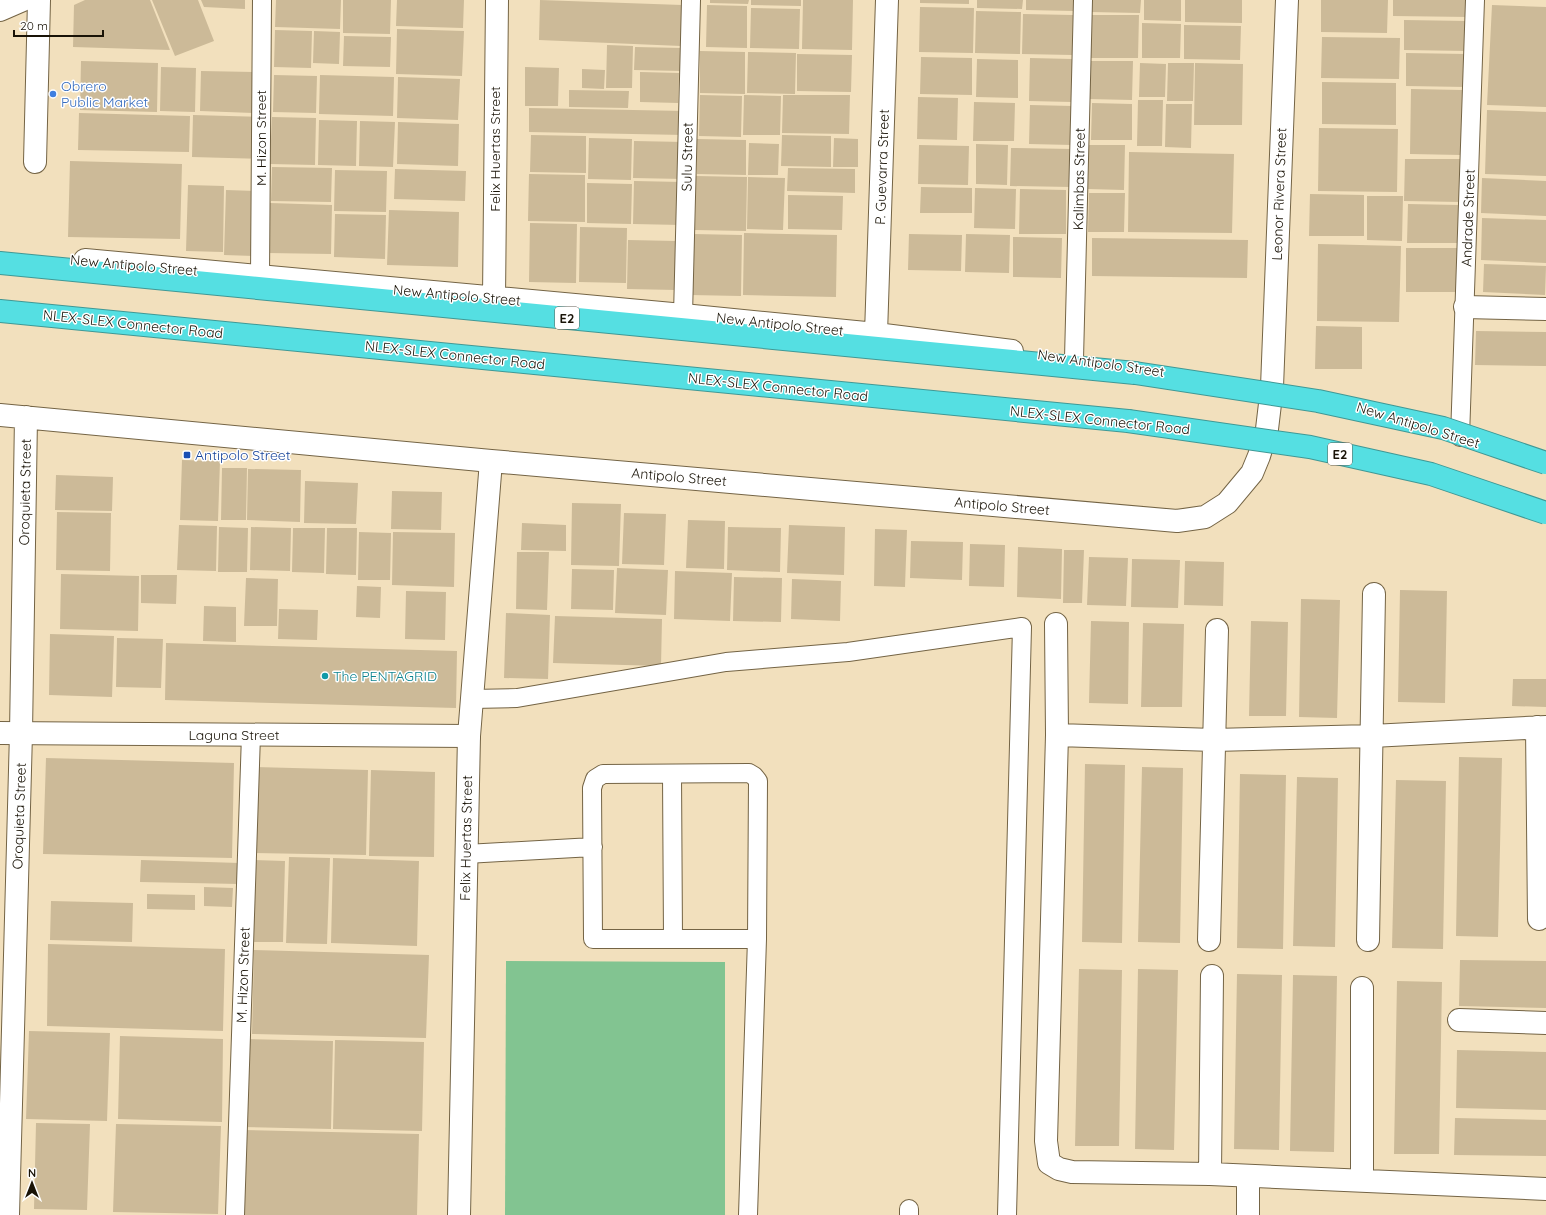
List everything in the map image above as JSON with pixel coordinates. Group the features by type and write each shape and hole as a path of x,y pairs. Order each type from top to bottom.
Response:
{"highway":[{"name":"E2","path":"0,263 1135,374 1318,401 1443,428 1546,463"},
{"name":"NLEX-SLEX Connector Road","path":"0,311 1128,421 1310,447 1431,474 1546,513"}],"street":[{"path":"0,10 23,0"},
{"path":"36,162 39,0"},
{"name":"Felix Huertas Street","path":"494,298 497,0"},
{"name":"P. Guevarra Street","path":"876,334 887,0"},
{"name":"Leonor Rivera Street","path":"1272,387 1287,0"},
{"name":"New Antipolo Street","path":"0,253 876,334 1074,359 1272,387 1368,408 1460,437 1546,469"},
{"path":"1465,307 1546,309"},
{"name":"Antipolo Street","path":"0,414 491,461 1177,521 1205,517 1227,503 1252,473 1267,429 1272,387"},
{"name":"Oroquieta Street","path":"8,1215 11,733 26,417"},
{"name":"Felix Huertas Street","path":"459,1215 469,736 491,461"},
{"path":"1368,940 1374,594"},
{"path":"1056,624 1057,735 1046,1141 1046,1153 1049,1163 1058,1169 1072,1172 1210,1174 1546,1189"},
{"path":"1210,940 1217,630"},
{"path":"1057,735 1214,740 1372,736 1541,727 1539,918"},
{"name":"Laguna Street","path":"11,733 469,736"},
{"path":"1210,1174 1212,976"},
{"path":"1362,988 1362,1180"},
{"path":"1458,1020 1546,1023"},
{"path":"1248,1176 1248,1215"}],"lane":[{"name":"M. Hizon Street","path":"260,276 262,0"},
{"name":"Sulu Street","path":"683,315 691,0"},
{"name":"Kalimbas Street","path":"1074,359 1083,0"},
{"name":"Andrade Street","path":"1460,437 1475,0"},
{"path":"472,699 517,698 726,662 848,652 1022,627 1007,1215"},
{"name":"M. Hizon Street","path":"235,1215 251,735"},
{"path":"748,1215 757,939 758,781 749,773 603,774 595,779 592,788 593,939 757,939"},
{"path":"672,774 674,939"},
{"path":"466,854 593,847"}],"green space":[{"path":"506,961 725,962 725,1215 505,1215"}],"building":[{"path":"85,0 150,0 170,50 73,47 74,5"},
{"path":"152,0 198,0 214,41 175,56"},
{"path":"201,0 245,0 245,9 204,7"},
{"path":"276,0 341,0 340,29 275,27"},
{"path":"343,0 391,0 390,34 343,33"},
{"path":"397,0 464,0 463,28 396,26"},
{"path":"540,0 682,5 681,46 539,40"},
{"path":"710,0 749,0 748,4 710,3"},
{"path":"751,0 801,0 801,6 751,5"},
{"path":"803,0 853,0 852,50 802,49"},
{"path":"920,0 969,0 969,4 920,3"},
{"path":"977,0 1023,0 1022,9 977,8"},
{"path":"1026,0 1075,0 1074,11 1026,10"},
{"path":"1090,0 1141,0 1140,13 1090,12"},
{"path":"1144,0 1181,0 1181,21 1144,20"},
{"path":"1185,0 1242,0 1242,23 1185,22"},
{"path":"1321,0 1388,0 1387,33 1321,32"},
{"path":"1393,0 1469,0 1469,17 1393,16"},
{"path":"707,5 747,6 747,48 706,47"},
{"path":"1492,5 1546,7 1546,107 1487,105"},
{"path":"920,7 974,8 973,53 919,52"},
{"path":"751,8 800,9 799,49 750,48"},
{"path":"976,11 1021,12 1020,54 975,53"},
{"path":"1023,14 1073,15 1072,55 1022,54"},
{"path":"1090,15 1139,15 1138,58 1089,58"},
{"path":"1404,20 1468,21 1468,51 1404,50"},
{"path":"1142,23 1181,24 1180,58 1142,58"},
{"path":"1184,25 1241,26 1240,60 1184,59"},
{"path":"397,29 464,31 462,76 396,74"},
{"path":"275,30 312,31 311,68 274,67"},
{"path":"314,31 340,32 339,64 313,63"},
{"path":"344,36 391,37 390,67 343,66"},
{"path":"1322,37 1400,38 1399,79 1321,78"},
{"path":"607,45 633,46 632,88 606,88"},
{"path":"635,47 683,48 682,71 634,70"},
{"path":"700,51 745,52 745,94 700,93"},
{"path":"748,52 796,53 795,94 747,93"},
{"path":"1406,53 1466,54 1466,87 1406,86"},
{"path":"797,54 852,55 851,92 797,91"},
{"path":"921,57 972,58 972,95 920,94"},
{"path":"1030,58 1072,59 1072,102 1029,101"},
{"path":"977,59 1018,60 1018,98 976,97"},
{"path":"81,61 158,63 157,112 80,110"},
{"path":"1088,61 1133,61 1132,100 1088,99"},
{"path":"1140,63 1166,64 1165,97 1139,97"},
{"path":"1168,63 1194,63 1193,101 1167,101"},
{"path":"1195,63 1243,64 1242,125 1194,125"},
{"path":"161,67 196,68 195,112 160,111"},
{"path":"525,67 559,68 558,106 525,106"},
{"path":"582,69 605,70 604,89 582,88"},
{"path":"201,71 254,72 253,113 200,111"},
{"path":"640,72 679,73 678,103 640,102"},
{"path":"274,75 317,76 316,113 273,112"},
{"path":"320,75 394,77 393,116 319,114"},
{"path":"398,77 460,79 458,120 397,118"},
{"path":"1322,82 1396,83 1396,125 1322,124"},
{"path":"1411,89 1462,90 1461,155 1410,154"},
{"path":"569,90 629,91 628,108 569,107"},
{"path":"700,95 742,96 741,137 699,136"},
{"path":"744,95 781,96 780,135 743,135"},
{"path":"783,95 850,95 849,134 782,133"},
{"path":"918,97 958,98 957,140 917,139"},
{"path":"1138,100 1163,100 1162,146 1137,146"},
{"path":"974,102 1015,103 1014,141 973,141"},
{"path":"1092,103 1132,104 1132,140 1091,140"},
{"path":"1166,104 1192,104 1191,148 1165,147"},
{"path":"1030,105 1073,106 1072,145 1029,144"},
{"path":"529,108 685,111 684,135 529,132"},
{"path":"1487,110 1546,112 1546,176 1485,174"},
{"path":"79,113 190,116 189,152 78,150"},
{"path":"193,115 262,117 261,159 192,157"},
{"path":"272,117 316,118 315,165 270,164"},
{"path":"319,120 357,121 356,166 318,165"},
{"path":"360,121 395,122 393,167 359,166"},
{"path":"398,122 459,124 458,166 397,164"},
{"path":"1319,128 1398,129 1397,192 1318,191"},
{"path":"531,135 586,136 586,173 530,172"},
{"path":"782,135 831,136 831,167 781,166"},
{"path":"589,138 632,139 631,180 588,179"},
{"path":"834,138 858,139 858,167 833,167"},
{"path":"697,139 746,140 746,175 697,174"},
{"path":"634,141 684,142 683,179 633,178"},
{"path":"749,143 779,144 778,175 748,175"},
{"path":"976,144 1008,145 1007,185 976,184"},
{"path":"919,145 969,146 968,185 918,184"},
{"path":"1089,145 1125,145 1124,190 1088,189"},
{"path":"1011,148 1072,149 1071,187 1010,186"},
{"path":"1129,152 1234,154 1232,233 1128,232"},
{"path":"1405,159 1461,159 1460,202 1404,201"},
{"path":"70,161 182,164 180,239 68,237"},
{"path":"272,167 332,168 331,202 271,201"},
{"path":"788,168 855,169 855,193 787,191"},
{"path":"395,169 466,171 465,201 394,199"},
{"path":"335,170 387,171 386,212 334,211"},
{"path":"529,174 585,175 585,222 528,221"},
{"path":"696,176 747,177 746,231 695,230"},
{"path":"748,177 785,178 783,230 747,229"},
{"path":"1482,178 1546,181 1546,216 1481,213"},
{"path":"634,181 682,182 681,225 633,224"},
{"path":"587,183 632,184 631,224 587,223"},
{"path":"188,185 224,186 223,252 186,251"},
{"path":"921,187 972,188 972,213 920,213"},
{"path":"975,188 1016,189 1015,229 974,228"},
{"path":"1020,189 1066,190 1066,234 1019,234"},
{"path":"226,190 256,191 254,256 224,255"},
{"path":"1089,193 1125,193 1124,232 1088,232"},
{"path":"1310,194 1364,195 1364,236 1309,236"},
{"path":"788,195 843,196 842,230 788,229"},
{"path":"1367,196 1403,196 1402,241 1367,240"},
{"path":"270,203 332,205 331,254 268,253"},
{"path":"1408,204 1459,205 1459,243 1407,243"},
{"path":"389,210 459,212 458,267 387,265"},
{"path":"335,214 386,215 385,259 334,257"},
{"path":"1482,218 1546,220 1546,263 1481,260"},
{"path":"530,223 577,224 576,283 529,282"},
{"path":"580,227 627,228 626,283 579,282"},
{"path":"744,233 837,235 836,297 743,295"},
{"path":"693,234 742,235 741,296 691,295"},
{"path":"909,234 962,235 961,271 908,270"},
{"path":"966,234 1010,235 1009,273 965,272"},
{"path":"1013,237 1062,238 1061,278 1013,277"},
{"path":"1092,238 1248,240 1247,278 1092,276"},
{"path":"628,240 677,241 676,290 627,289"},
{"path":"1318,244 1401,246 1399,322 1317,321"},
{"path":"1406,248 1457,248 1456,292 1406,292"},
{"path":"1484,264 1546,266 1545,295 1483,292"},
{"path":"1316,326 1362,327 1362,369 1315,369"},
{"path":"1476,331 1546,332 1546,366 1475,365"},
{"path":"182,460 220,461 218,521 180,520"},
{"path":"222,468 247,468 246,520 221,520"},
{"path":"248,469 301,470 300,522 247,520"},
{"path":"56,475 113,477 112,511 55,510"},
{"path":"305,481 358,483 356,524 304,523"},
{"path":"392,491 442,492 441,530 391,529"},
{"path":"572,503 621,504 619,566 571,565"},
{"path":"57,512 111,513 110,571 56,570"},
{"path":"624,513 666,514 664,565 622,564"},
{"path":"688,520 725,521 724,569 686,568"},
{"path":"522,523 566,525 566,551 521,550"},
{"path":"179,525 217,526 216,571 177,570"},
{"path":"789,525 845,527 844,575 787,573"},
{"path":"219,527 248,528 247,572 218,572"},
{"path":"251,527 291,528 290,571 250,570"},
{"path":"728,527 781,528 780,572 727,570"},
{"path":"293,528 325,528 324,573 292,572"},
{"path":"327,528 357,528 356,575 326,574"},
{"path":"875,529 907,530 905,587 874,586"},
{"path":"359,532 391,533 390,580 358,580"},
{"path":"393,532 455,533 454,587 392,585"},
{"path":"911,541 963,542 962,580 910,578"},
{"path":"970,544 1005,545 1004,587 969,586"},
{"path":"1018,547 1062,549 1061,599 1017,597"},
{"path":"1064,550 1084,550 1082,603 1063,603"},
{"path":"517,552 549,552 547,610 516,609"},
{"path":"1089,557 1128,558 1126,606 1087,605"},
{"path":"1132,559 1180,560 1178,608 1131,607"},
{"path":"1185,561 1224,562 1223,606 1184,605"},
{"path":"617,568 668,570 666,615 615,613"},
{"path":"572,569 614,570 613,610 571,609"},
{"path":"675,571 732,573 730,621 674,619"},
{"path":"61,574 139,576 138,631 60,629"},
{"path":"141,575 177,575 176,604 141,603"},
{"path":"734,577 782,578 781,622 733,621"},
{"path":"246,578 278,579 277,626 244,626"},
{"path":"792,579 841,581 840,621 791,619"},
{"path":"357,586 381,587 380,618 356,617"},
{"path":"1400,590 1447,591 1445,703 1398,702"},
{"path":"406,591 446,592 445,640 405,639"},
{"path":"1301,599 1340,600 1337,718 1299,717"},
{"path":"204,606 236,607 236,642 203,641"},
{"path":"279,609 318,610 317,640 278,639"},
{"path":"506,613 550,615 548,679 504,678"},
{"path":"555,616 662,619 661,666 553,663"},
{"path":"1091,621 1129,622 1128,704 1089,703"},
{"path":"1251,621 1288,622 1286,716 1249,716"},
{"path":"1143,623 1184,624 1182,707 1141,707"},
{"path":"50,634 114,636 112,697 49,695"},
{"path":"117,638 163,639 161,688 116,687"},
{"name":"The PENTAGRID","path":"166,643 457,651 456,708 165,700"},
{"path":"1513,679 1546,679 1546,707 1512,706"},
{"path":"1459,757 1502,758 1498,937 1456,936"},
{"path":"46,758 234,763 232,858 43,854"},
{"path":"1085,764 1125,765 1122,943 1082,942"},
{"path":"255,767 368,770 366,855 253,853"},
{"path":"1142,767 1183,768 1180,943 1138,942"},
{"path":"371,770 435,772 434,857 369,856"},
{"path":"1240,774 1286,775 1283,949 1237,948"},
{"path":"1297,777 1338,778 1335,947 1293,946"},
{"path":"1396,780 1446,781 1443,949 1392,948"},
{"path":"289,857 330,858 327,944 286,943"},
{"path":"333,858 419,861 417,946 331,943"},
{"path":"141,860 240,863 239,884 140,882"},
{"path":"253,860 285,861 283,942 250,942"},
{"path":"204,887 233,888 232,907 204,906"},
{"path":"147,894 195,895 195,910 147,909"},
{"path":"51,901 133,903 132,942 50,940"},
{"path":"48,944 225,949 223,1031 47,1026"},
{"path":"254,950 429,955 426,1038 252,1034"},
{"path":"1460,960 1546,961 1546,1008 1459,1006"},
{"path":"1079,969 1122,970 1119,1146 1075,1146"},
{"path":"1138,969 1178,970 1174,1150 1135,1149"},
{"path":"1237,974 1282,975 1279,1150 1234,1149"},
{"path":"1293,975 1337,976 1334,1152 1290,1151"},
{"path":"1397,981 1442,982 1439,1154 1394,1154"},
{"path":"29,1031 110,1033 107,1121 26,1119"},
{"path":"120,1036 223,1039 222,1122 118,1119"},
{"path":"245,1039 333,1041 331,1129 242,1127"},
{"path":"335,1040 424,1042 422,1131 333,1129"},
{"path":"1457,1050 1546,1052 1546,1110 1456,1108"},
{"path":"1455,1118 1546,1120 1546,1156 1454,1155"},
{"path":"36,1123 90,1124 87,1210 34,1209"},
{"path":"116,1124 221,1126 218,1214 113,1212"},
{"path":"243,1130 419,1134 417,1215 241,1215"}],"place":[{"name":"Obrero Public Market","path":"53,94"},
{"name":"Antipolo Street","path":"187,455"},
{"name":"The PENTAGRID","path":"325,676"}]}
